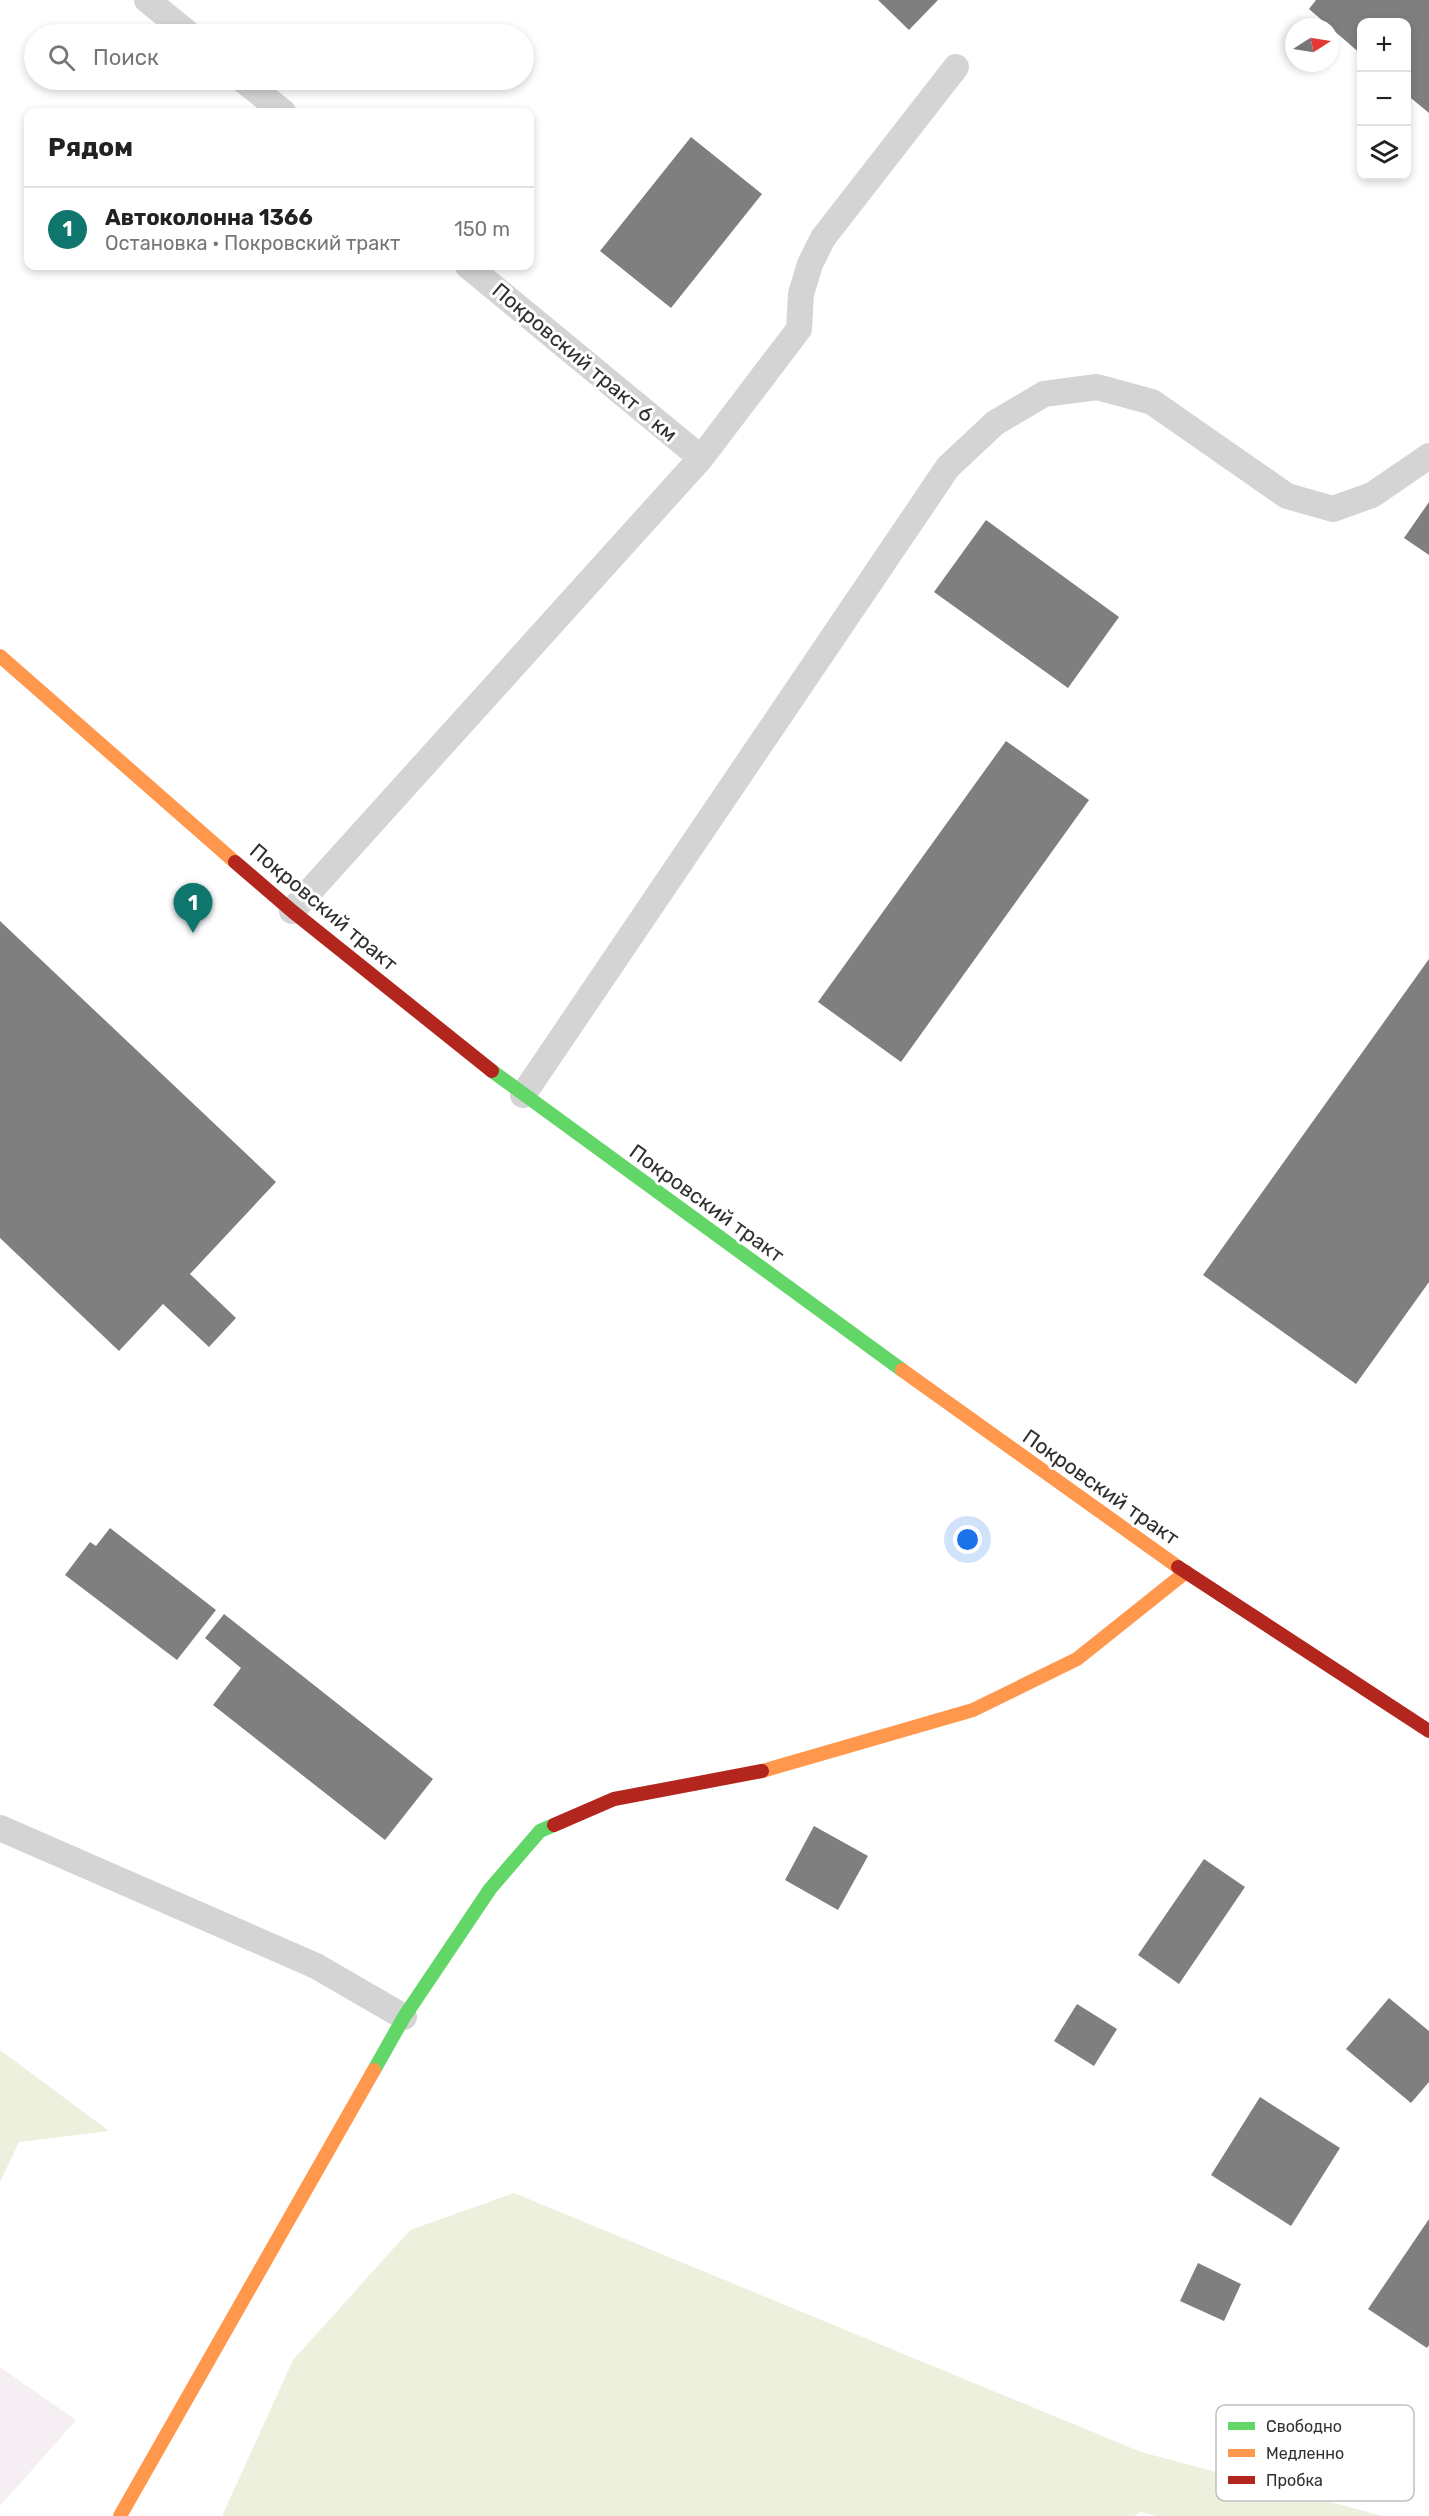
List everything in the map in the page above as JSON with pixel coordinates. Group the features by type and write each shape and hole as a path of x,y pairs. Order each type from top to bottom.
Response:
{"main road":[{"name":"Покровский тракт","path":"0,656 292,911 523,1095 1002,1443 1186,1572 1429,1731"},
{"path":"120,2516 404,2017 490,1889 540,1831 614,1799 771,1769 973,1710 1077,1659 1186,1572"}],"lane":[{"path":"147,0 177,24"},
{"path":"292,911 701,458 799,329 801,294 810,264 824,238 956,67"},
{"path":"256,90 278,108"},
{"name":"Покровский тракт 6 км","path":"473,270 701,458"},
{"path":"523,1095 948,467 995,423 1044,394 1097,387 1152,402 1287,496 1333,509 1372,495 1429,456"},
{"path":"0,1828 316,1966 404,2017"}],"shaded area":[{"path":"0,2050 109,2131 19,2142 0,2182"},
{"path":"514,2193 1141,2452 1216,2472 1216,2501 1326,2501 1383,2516 1156,2516 1141,2512 1134,2516 222,2516 293,2360 410,2230"},
{"path":"0,2367 76,2420 0,2506"}],"building":[{"path":"878,0 938,0 909,30"},
{"path":"1316,0 1429,0 1429,113 1411,98 1411,18 1357,18 1357,51 1339,35 1339,18 1319,18 1309,9"},
{"path":"691,137 762,194 671,308 600,251"},
{"path":"1429,502 1429,555 1404,538"},
{"path":"986,520 1119,617 1068,688 934,592"},
{"path":"1006,741 1089,800 901,1062 818,1002"},
{"path":"0,921 276,1182 190,1274 236,1318 209,1347 163,1304 119,1351 0,1238"},
{"path":"1429,959 1429,1282 1356,1384 1203,1275"},
{"path":"110,1528 216,1610 177,1660 65,1575 90,1542 96,1546"},
{"path":"224,1614 433,1779 385,1840 213,1705 241,1668 205,1638"},
{"path":"814,1826 868,1856 838,1910 785,1880"},
{"path":"1204,1859 1245,1887 1179,1984 1138,1955"},
{"path":"1389,1998 1429,2031 1429,2082 1411,2103 1346,2049"},
{"path":"1077,2004 1117,2029 1094,2066 1054,2041"},
{"path":"1260,2097 1340,2148 1291,2226 1211,2175"},
{"path":"1429,2219 1429,2345 1427,2348 1368,2309"},
{"path":"1198,2263 1241,2284 1224,2321 1180,2301"}],"traffic: fast":[{"path":"492,1071 902,1370"},
{"path":"374,2070 404,2017 490,1889 540,1831 554,1825"}],"traffic: slow":[{"path":"0,656 235,862"},
{"path":"902,1370 1178,1567"},
{"path":"762,1771 973,1710 1077,1659 1186,1572"},
{"path":"120,2516 374,2070"}],"traffic: jam":[{"path":"235,862 292,911 492,1071"},
{"path":"1178,1567 1429,1731"},
{"path":"554,1825 614,1799 762,1771"}],"place":[{"name":"Автоколонна 1366","path":"193,933"}]}
